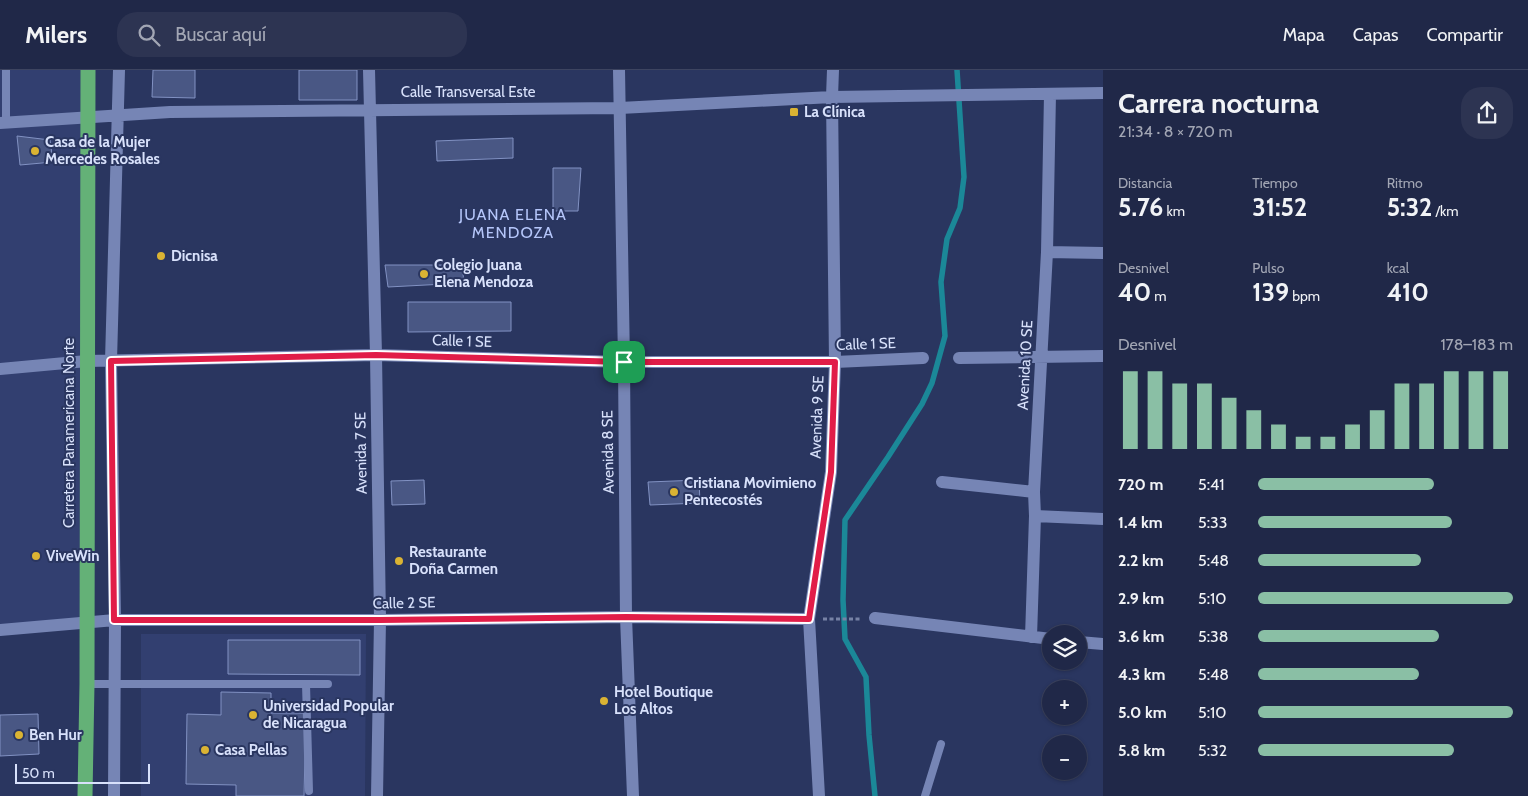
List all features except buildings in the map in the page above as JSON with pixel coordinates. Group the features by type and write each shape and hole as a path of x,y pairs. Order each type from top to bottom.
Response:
{"highway":[{"name":"Carretera Panamericana Norte","path":"85,796 87,684 88,70"}],"street":[{"path":"114,796 115,684 111,361 119,70"},
{"name":"Avenida 7 SE","path":"369,70 380,620 377,796"},
{"name":"Avenida 8 SE","path":"619,70 626,617 633,796"},
{"name":"Avenida 9 SE","path":"819,796 809,619 831,472 835,362 833,70"},
{"path":"1050,94 1103,93"},
{"name":"Calle Transversal Este","path":"3,123 170,112 620,108 832,97 1050,94"},
{"name":"Avenida 10 SE","path":"1031,637 1034,492 1047,252 1050,94"},
{"path":"1047,252 1103,253"},
{"name":"Calle 1 SE","path":"0,369 87,361 376,355 624,362 835,362 924,358"},
{"path":"958,358 1103,356"},
{"path":"942,482 1034,492"},
{"path":"1035,516 1103,518"},
{"name":"Calle 2 SE","path":"0,630 114,620 380,620 626,617 809,619"},
{"path":"875,618 1042,638"},
{"path":"1087,643 1103,644"}],"lane":[{"path":"3,123 6,70"},
{"path":"87,684 328,684"},
{"path":"306,684 309,791"},
{"path":"925,796 941,744"}],"path":[{"path":"809,619 875,618"}],"shaded area":[{"path":"0,70 90,70 87,623 0,631"},
{"name":"Universidad Popular de Nicaragua","path":"141,634 366,634 365,796 141,796"}],"waterway":[{"path":"875,796 866,677 845,639 843,600 845,520 922,404 932,383 945,336 941,282 947,239 960,208 964,177 957,70"}],"place":[{"name":"La Clínica","path":"794,112"},
{"name":"Casa de la Mujer Mercedes Rosales","path":"35,151"},
{"name":"Dicnisa","path":"161,256"},
{"name":"Colegio Juana Elena Mendoza","path":"424,274"},
{"name":"Cristiana Movimieno Pentecostés","path":"674,492"},
{"name":"ViveWin","path":"36,556"},
{"name":"Restaurante Doña Carmen","path":"399,561"},
{"name":"Hotel Boutique Los Altos","path":"604,701"},
{"name":"Universidad Popular de Nicaragua","path":"253,715"},
{"name":"Ben Hur","path":"19,735"},
{"name":"Casa Pellas","path":"205,750"}],"district":[{"name":"JUANA ELENA MENDOZA","path":"513,223"}],"route":[{"path":"376,355 624,362 835,362 831,472 809,619 626,617 380,620 114,620 111,361 376,355"}]}
